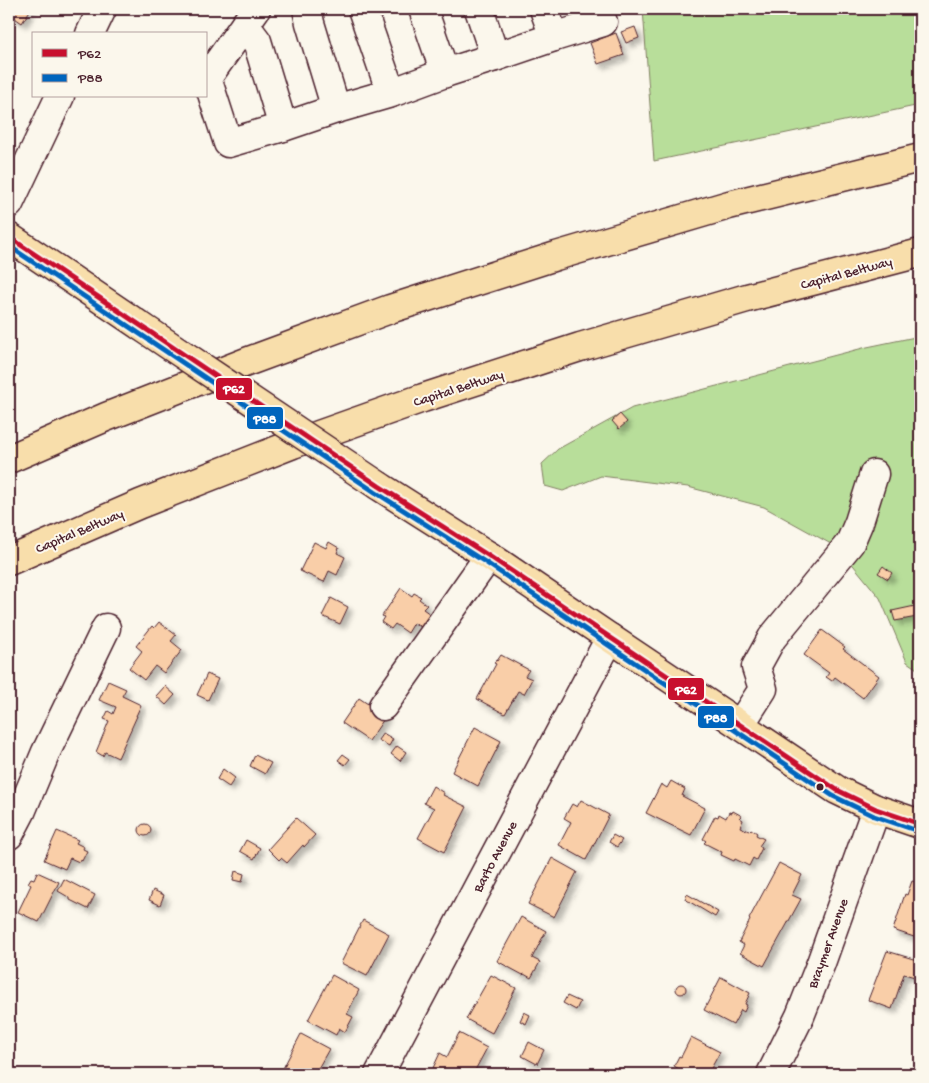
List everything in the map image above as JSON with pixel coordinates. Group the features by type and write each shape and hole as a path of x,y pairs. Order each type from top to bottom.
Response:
{"main road":[{"path":"9,458 106,417 390,309 556,256 719,208 920,158"},
{"path":"9,237 379,486 489,556 837,790 876,809 920,824"},
{"name":"Capital Beltway","path":"9,560 140,504 292,444 423,398 589,344 747,298 920,253"}],"street":[{"path":"91,32 102,9"},
{"path":"307,9 336,108"},
{"path":"362,9 391,93"},
{"path":"423,9 445,73"},
{"path":"479,9 495,57"},
{"path":"544,9 554,37"},
{"path":"208,81 228,143 283,127 336,108 391,93 445,73 603,22 598,9"},
{"path":"250,17 283,127"},
{"path":"208,77 250,17"},
{"path":"9,204 59,98"},
{"path":"740,725 763,689 756,667 772,638 850,543 859,522 874,474"},
{"path":"383,706 489,556"},
{"path":"9,836 46,752 106,628"},
{"name":"Barto Avenue","path":"379,1074 610,638"},
{"name":"Braymer Avenue","path":"772,1074 800,1016 821,963 876,809"}],"green space":[{"path":"643,9 920,9 920,105 654,161"},
{"path":"920,336 920,671 907,662 880,598 840,549 764,507 688,487 601,476 563,491 545,486 542,464 558,449 632,408 867,347"}],"building":[{"path":"9,9 31,9 22,23 9,14"},
{"path":"635,27 639,38 626,43 621,32"},
{"path":"616,33 624,55 598,64 590,43"},
{"path":"620,414 627,422 619,429 612,421"},
{"path":"314,542 326,548 329,542 339,548 337,553 345,557 337,575 329,571 324,582 300,571"},
{"path":"883,566 892,573 888,579 878,573"},
{"path":"401,588 412,596 414,593 421,597 419,599 427,605 423,609 430,614 421,627 414,623 408,633 395,624 391,629 381,622 384,617 382,616"},
{"path":"331,598 348,607 340,624 322,616"},
{"path":"915,606 917,617 895,621 892,611"},
{"path":"159,622 176,635 171,641 182,650 164,673 155,666 144,680 129,668 142,651 136,646 152,626 154,628"},
{"path":"822,630 845,647 843,649 879,676 863,698 835,677 832,681 826,677 829,673 804,655"},
{"path":"501,655 529,670 525,676 532,679 524,694 518,691 505,714 477,699 496,664 494,663"},
{"path":"207,674 218,679 208,700 197,695"},
{"path":"108,681 126,689 122,696 141,705 118,758 105,752 103,756 96,752 109,721 104,719 108,711 113,714 116,707 99,700"},
{"path":"165,686 175,695 166,705 156,696"},
{"path":"359,698 386,716 369,741 342,723"},
{"path":"475,727 501,741 478,786 452,772"},
{"path":"383,733 393,739 389,746 378,740"},
{"path":"397,746 406,752 400,761 391,754"},
{"path":"343,754 350,759 345,765 338,760"},
{"path":"255,755 271,763 265,774 250,766"},
{"path":"223,769 235,778 229,787 217,779"},
{"path":"671,781 685,789 682,796 705,808 691,835 646,813 661,784 667,788"},
{"path":"433,786 444,793 443,795 467,807 444,852 418,838 434,808 424,803"},
{"path":"581,800 609,815 586,860 559,845 571,822 564,818 572,804 577,807"},
{"path":"733,811 742,816 740,818 743,820 740,827 749,831 751,829 757,833 756,835 764,839 759,846 762,848 756,860 753,858 749,866 721,855 722,852 704,843 706,841 703,839 715,816 718,817 719,814 726,818 729,812 732,813"},
{"path":"296,818 315,835 287,863 281,858 279,860 268,849"},
{"path":"145,824 151,830 145,836 139,830"},
{"path":"57,831 78,840 76,843 84,847 83,849 87,851 82,861 80,859 79,862 70,858 65,869 44,860"},
{"path":"613,835 622,840 617,847 609,842"},
{"path":"246,840 260,848 254,859 240,851"},
{"path":"552,858 577,872 554,917 528,904"},
{"path":"779,863 802,875 792,895 801,899 764,966 740,953 744,945 739,942"},
{"path":"235,871 244,874 242,882 233,880"},
{"path":"37,872 59,882 39,922 18,912 31,885 28,883 31,878 34,879"},
{"path":"64,879 95,895 88,909 70,900 70,898 58,891"},
{"path":"912,881 920,883 920,936 917,938 893,930 905,894 907,895"},
{"path":"153,890 164,895 160,905 149,900"},
{"path":"687,894 718,912 715,917 685,899"},
{"path":"521,917 546,931 532,958 540,962 531,978 497,961"},
{"path":"363,920 389,934 367,976 341,963"},
{"path":"887,951 920,961 920,968 918,967 915,977 904,974 892,1009 868,1000"},
{"path":"332,975 359,990 347,1014 353,1017 345,1032 339,1028 336,1035 308,1020"},
{"path":"491,975 516,988 492,1033 466,1019"},
{"path":"721,977 750,993 744,1012 741,1010 733,1025 704,1010"},
{"path":"679,984 683,984 686,989 685,993 679,994 676,991 676,987"},
{"path":"567,996 580,1002 576,1010 563,1003"},
{"path":"524,1012 530,1015 526,1024 520,1021"},
{"path":"459,1033 487,1048 473,1074 438,1074 439,1071 433,1068 440,1053 447,1057"},
{"path":"301,1034 329,1049 316,1072 320,1074 280,1074"},
{"path":"691,1037 720,1052 708,1074 684,1074 674,1066"},
{"path":"529,1042 544,1050 537,1064 522,1056"}],"transit line":[{"name":"P62","path":"9,237 379,486 489,556 837,790 876,809 920,824"},
{"name":"P88","path":"9,246 833,796 874,816 918,831"}]}
